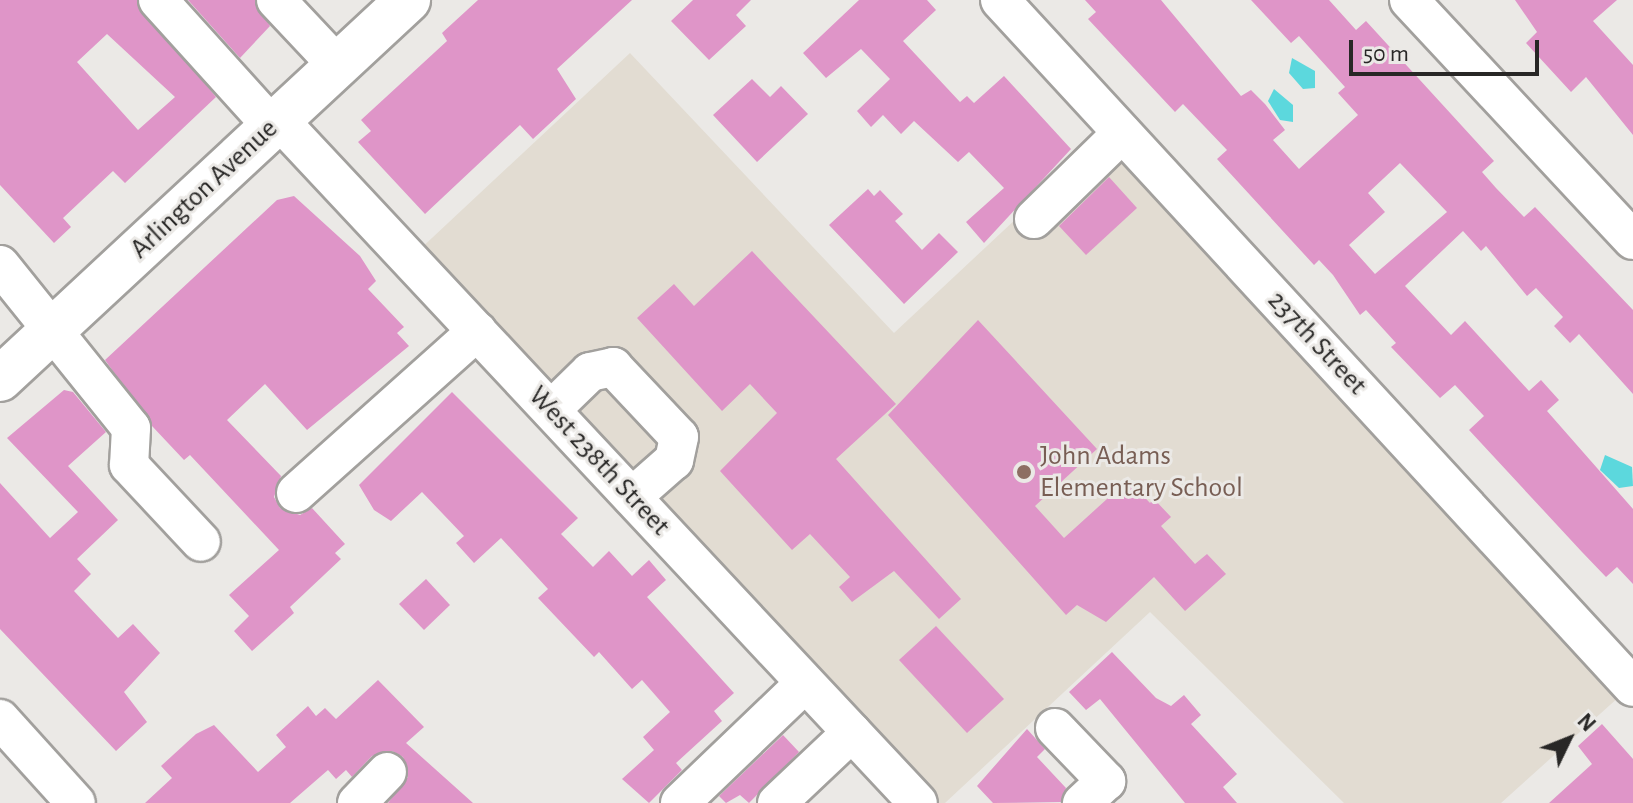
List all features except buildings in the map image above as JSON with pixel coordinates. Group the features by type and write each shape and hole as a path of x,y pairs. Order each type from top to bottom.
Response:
{"main road":[{"name":"Arlington Avenue","path":"0,379 408,0"}],"street":[{"name":"West 238th Street","path":"158,0 477,331 918,803"},
{"path":"276,0 338,66"},
{"name":"237th Street","path":"1000,0 1633,687"},
{"path":"1409,0 1633,240"},
{"path":"1034,219 1122,133"},
{"path":"0,265 56,327 72,362 131,428 129,465 201,542"},
{"path":"296,493 477,331"},
{"path":"551,410 590,372 613,367 679,437 674,460 632,497"},
{"path":"680,803 805,683"},
{"path":"0,719 76,803"},
{"path":"1055,728 1106,781 1082,803"},
{"path":"777,803 852,732"},
{"path":"357,803 387,772"}],"shaded area":[{"name":"John Adams Elementary School","path":"630,53 894,333 1112,129 1630,687 1501,803 1344,803 1150,612 945,803 918,803 417,252"}],"water":[{"path":"1292,58 1315,71 1315,88 1303,89 1289,73"},
{"path":"1274,89 1293,105 1293,122 1280,120 1268,101"},
{"path":"1605,455 1632,467 1633,486 1619,488 1600,470"}],"place":[{"name":"John Adams Elementary School","path":"1024,472"}]}
